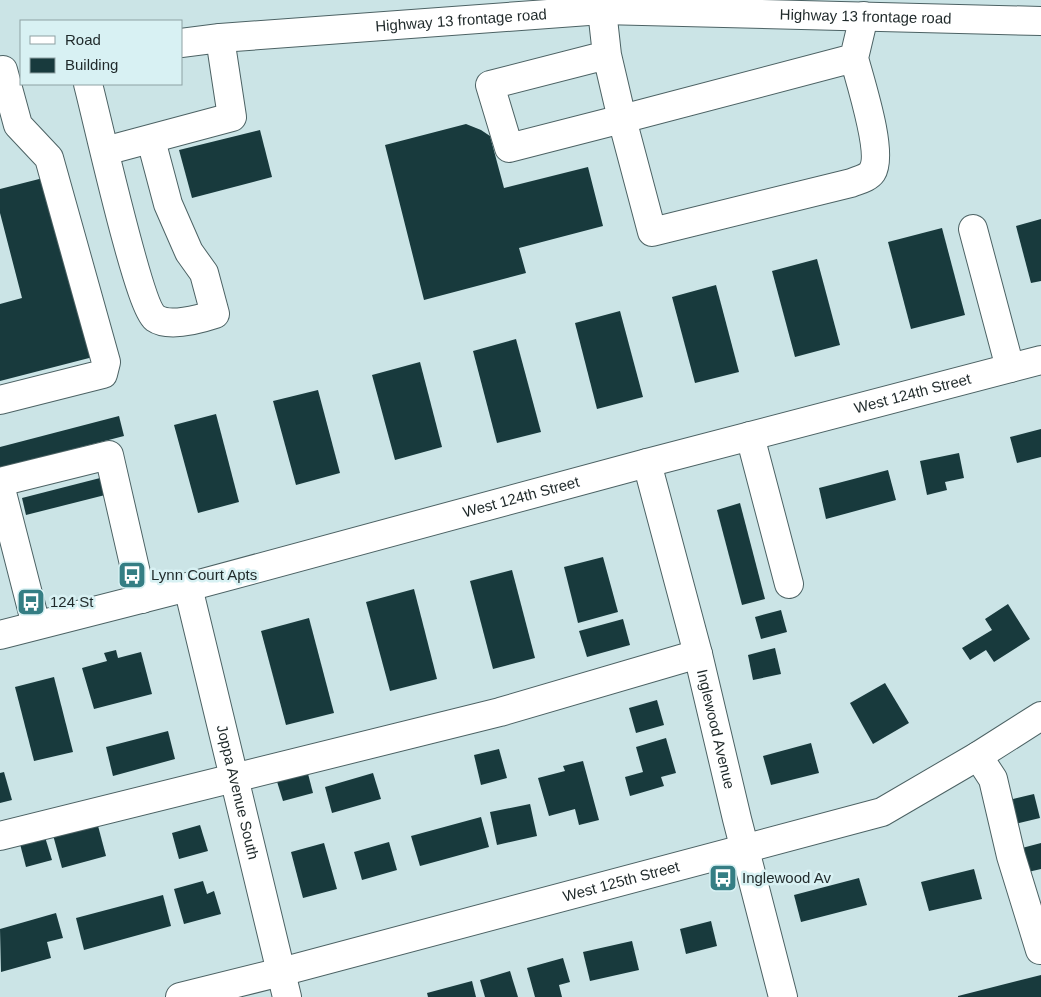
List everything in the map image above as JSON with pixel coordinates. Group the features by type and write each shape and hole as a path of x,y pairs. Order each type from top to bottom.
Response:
{"street":[{"name":"Highway 13 frontage road","path":"182,43 220,38 602,10 1041,21"},
{"path":"602,10 606,55 652,232 851,183 870,174 874,167 876,155 874,140 854,58 864,16"},
{"path":"105,151 232,118 220,38"},
{"path":"606,55 490,85 509,148 854,58"},
{"path":"0,400 103,374 106,362 49,158 9,127 8,69"},
{"path":"88,85 134,265 145,300 155,318 168,322 203,318 215,314 204,273 189,252 168,204 151,140"},
{"path":"973,229 1010,368"},
{"name":"West 124th Street","path":"0,634 188,587 648,463 1041,360"},
{"path":"750,436 789,584"},
{"path":"36,625 0,483 109,455 142,599"},
{"name":"Inglewood Avenue","path":"648,463 698,654 783,997"},
{"name":"Joppa Avenue South","path":"188,587 284,984"},
{"path":"0,836 500,712 698,654"},
{"name":"West 125th Street","path":"180,997 284,984 745,849 882,812 978,756 1041,716"},
{"path":"978,756 994,779 1011,856 1040,950"}],"building":[{"path":"466,124 490,136 504,188 588,167 603,226 519,248 526,273 424,300 385,145"},
{"path":"260,130 272,177 192,198 179,150"},
{"path":"47,177 93,357 0,381 0,304 22,298 0,213 0,189"},
{"path":"1041,219 1041,281 1031,283 1016,226"},
{"path":"942,228 965,315 911,329 888,242"},
{"path":"817,259 840,345 795,357 772,271"},
{"path":"716,285 739,372 695,383 672,297"},
{"path":"620,311 643,397 597,409 575,323"},
{"path":"516,339 541,432 497,443 473,351"},
{"path":"420,362 442,447 395,460 372,375"},
{"path":"318,390 340,473 296,485 273,401"},
{"path":"216,414 239,502 198,513 174,425"},
{"path":"119,416 124,436 0,468 0,447"},
{"path":"1041,429 1041,457 1017,463 1010,437"},
{"path":"959,453 964,478 945,482 947,490 927,495 920,461"},
{"path":"888,470 896,500 826,519 819,488"},
{"path":"104,477 109,494 26,515 22,498"},
{"path":"740,503 765,599 742,605 717,510"},
{"path":"603,557 618,612 578,623 564,567"},
{"path":"512,570 535,658 493,669 470,581"},
{"path":"414,589 437,679 390,691 366,602"},
{"path":"1008,604 1030,639 994,662 986,650 970,660 962,648 992,630 985,619"},
{"path":"781,610 787,632 761,639 755,617"},
{"path":"309,618 334,713 286,725 261,631"},
{"path":"623,619 630,645 587,657 579,631"},
{"path":"775,648 781,674 753,680 748,655"},
{"path":"116,650 118,658 141,652 152,694 94,709 82,668 107,661 104,653"},
{"path":"54,677 73,752 34,761 15,687"},
{"path":"885,683 909,723 873,744 850,703"},
{"path":"657,700 664,725 636,733 629,708"},
{"path":"168,731 175,759 113,776 106,747"},
{"path":"666,738 676,773 661,777 664,786 630,796 625,777 643,772 636,747"},
{"path":"811,743 819,773 771,785 763,756"},
{"path":"499,749 507,778 481,785 474,755"},
{"path":"583,761 599,820 579,825 575,809 549,816 538,778 565,771 563,766"},
{"path":"306,766 313,793 283,801 275,775"},
{"path":"4,772 12,800 0,803 0,773"},
{"path":"373,773 381,799 332,813 325,787"},
{"path":"1034,794 1040,818 1015,824 1009,800"},
{"path":"530,804 537,836 497,845 490,812"},
{"path":"481,817 489,847 420,866 411,836"},
{"path":"97,822 106,856 62,868 53,835"},
{"path":"200,825 208,851 179,859 172,833"},
{"path":"45,837 52,860 26,867 20,844"},
{"path":"389,842 397,870 362,880 354,852"},
{"path":"324,843 337,889 303,898 291,852"},
{"path":"1041,843 1041,869 1028,872 1022,848"},
{"path":"974,869 982,899 929,911 921,882"},
{"path":"859,878 867,905 801,922 794,895"},
{"path":"203,881 207,894 214,891 221,914 184,924 174,889"},
{"path":"163,895 171,926 84,950 76,918"},
{"path":"56,913 63,938 47,942 51,958 1,972 0,929"},
{"path":"711,921 717,946 686,954 680,929"},
{"path":"632,941 639,970 590,981 583,952"},
{"path":"563,958 570,982 559,985 562,997 535,997 527,968"},
{"path":"510,971 518,997 485,997 480,980"},
{"path":"1041,975 1041,997 958,997 958,996"},
{"path":"472,981 476,997 428,997 427,993"}],"place":[{"name":"Lynn Court Apts","path":"132,575"},
{"name":"124 St","path":"31,602"},
{"name":"Inglewood Av","path":"723,878"}]}
